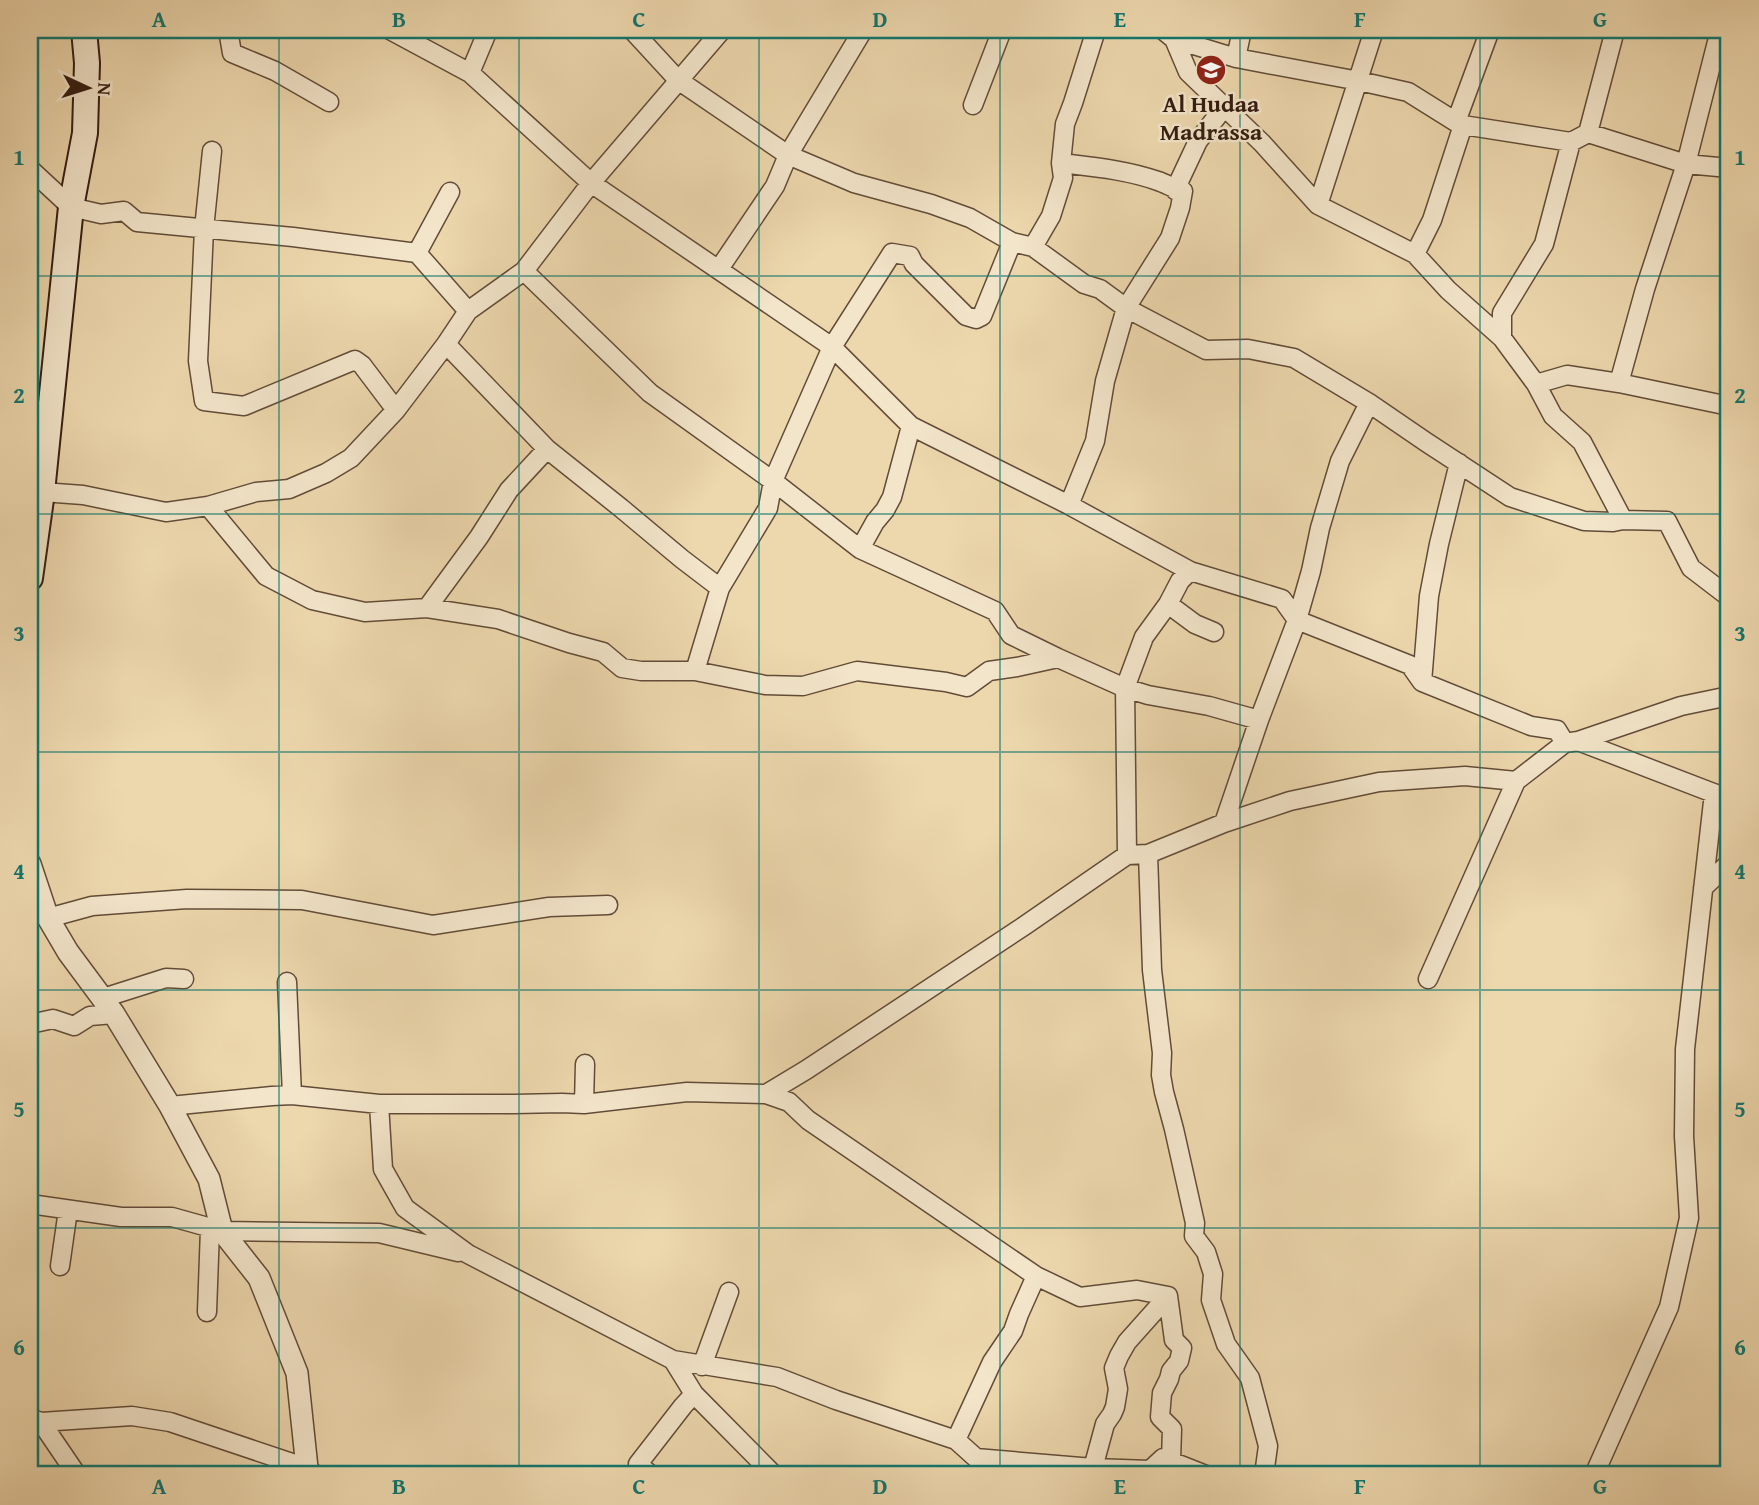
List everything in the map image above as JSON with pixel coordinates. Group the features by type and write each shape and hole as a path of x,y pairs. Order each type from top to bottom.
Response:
{"main road":[{"path":"30,578 43,492 71,207 85,133 87,64 84,30"}],"street":[{"path":"228,30 232,53 275,71 329,102"},
{"path":"390,30 470,73 591,183 832,347 911,426 1069,505 1190,570 1282,599 1297,620 1410,665 1422,681 1531,726 1557,730 1572,742 1721,796 1703,888 1685,1049 1684,1136 1689,1218 1669,1307 1594,1475"},
{"path":"470,73 488,30"},
{"path":"632,30 678,80 788,155 854,183 970,218 1012,242 1033,247 1084,284 1100,289 1126,308 1206,350 1248,349 1294,358 1369,402 1510,497 1584,521 1667,521 1690,568 1729,597"},
{"path":"43,492 83,495 166,512 208,506 256,492 289,489 351,457 396,410 468,311 524,271 591,183 722,30"},
{"path":"719,269 775,186 788,155 863,30"},
{"path":"973,105 1002,30"},
{"path":"1033,247 1051,216 1063,178 1061,163 1065,124 1096,30"},
{"path":"1236,58 1242,30"},
{"path":"1318,205 1374,30"},
{"path":"1415,254 1432,220 1459,124 1490,30"},
{"path":"1588,133 1615,30"},
{"path":"1619,383 1645,289 1686,164 1720,30"},
{"path":"1169,34 1236,58 1359,80 1408,92 1459,124 1571,142 1588,133 1686,164 1729,168"},
{"path":"1169,34 1188,72 1262,143 1318,205 1415,254 1448,290 1502,338 1536,384 1553,416 1582,442 1623,520"},
{"path":"1175,190 1198,141 1224,106"},
{"path":"1502,338 1502,313 1544,244 1571,142"},
{"path":"212,151 204,229 198,361 204,401 244,406 355,360 362,365 396,410"},
{"path":"1061,163 1134,174 1161,181 1175,190 1183,191 1170,238 1126,308 1105,381 1095,441 1069,505"},
{"path":"30,169 71,207 102,214 124,211 138,222 293,237 417,253 468,311"},
{"path":"417,253 450,192"},
{"path":"695,671 720,588 768,508 774,481 832,347 892,253 910,256 914,264 966,316 976,319 982,316 1012,242"},
{"path":"524,271 650,393 774,481 860,549 995,611 1011,635 1125,688 1259,720"},
{"path":"446,344 547,449 720,588"},
{"path":"1536,384 1567,375 1729,406"},
{"path":"1224,823 1297,620 1340,461 1369,402"},
{"path":"860,549 892,497 911,426"},
{"path":"427,608 479,537 509,490 547,449"},
{"path":"1422,681 1429,596 1438,544 1459,463"},
{"path":"208,506 266,576 312,600 365,612 427,608 498,619 603,652 622,668 641,671 695,671 765,685 803,686 857,671 967,687 989,671 1058,659"},
{"path":"1127,855 1125,688 1144,637 1190,570"},
{"path":"1168,604 1195,624 1214,632"},
{"path":"1428,979 1516,781 1572,742 1681,706 1729,696"},
{"path":"766,1094 1024,926 1127,855 1148,854 1224,823 1290,801 1379,782 1465,776 1516,781"},
{"path":"1148,854 1152,970 1164,1092 1195,1223 1194,1236 1206,1252 1213,1274 1210,1300 1226,1344 1250,1378 1254,1392 1268,1446 1264,1475"},
{"path":"1703,888 1729,863"},
{"path":"30,864 48,918 68,952 109,1006 170,1106 209,1179 216,1230 207,1312"},
{"path":"48,918 92,906 187,900 302,900 433,925 549,907 608,905"},
{"path":"30,1024 53,1019 74,1026 166,978 184,979"},
{"path":"286,982 292,1096"},
{"path":"584,1104 585,1064"},
{"path":"170,1106 272,1096 379,1104 584,1104 687,1092 766,1094 789,1102 808,1120 1035,1276 1080,1297 1138,1290 1168,1296"},
{"path":"379,1104 383,1170 405,1208 468,1254 673,1360 777,1377 836,1400 956,1440 974,1467 1150,1470 1163,1458 1206,1475"},
{"path":"30,1204 121,1217 172,1217 216,1230 379,1233 468,1254"},
{"path":"60,1266 68,1210"},
{"path":"35,1420 132,1416 170,1422 310,1472 297,1373 259,1278 216,1230"},
{"path":"956,1440 992,1362 1013,1331 1035,1276"},
{"path":"702,1366 729,1292"},
{"path":"1168,1296 1174,1340 1182,1348 1180,1361 1171,1370 1162,1393 1160,1417 1172,1429 1171,1461"},
{"path":"1093,1468 1105,1424 1115,1407 1118,1389 1114,1368 1119,1356 1127,1342 1168,1296"},
{"path":"673,1360 694,1394 774,1475"},
{"path":"651,1475 638,1464 694,1394"},
{"path":"35,1420 77,1475"}],"place":[{"name":"Al Hudaa Madrassa","path":"1211,70"}]}
